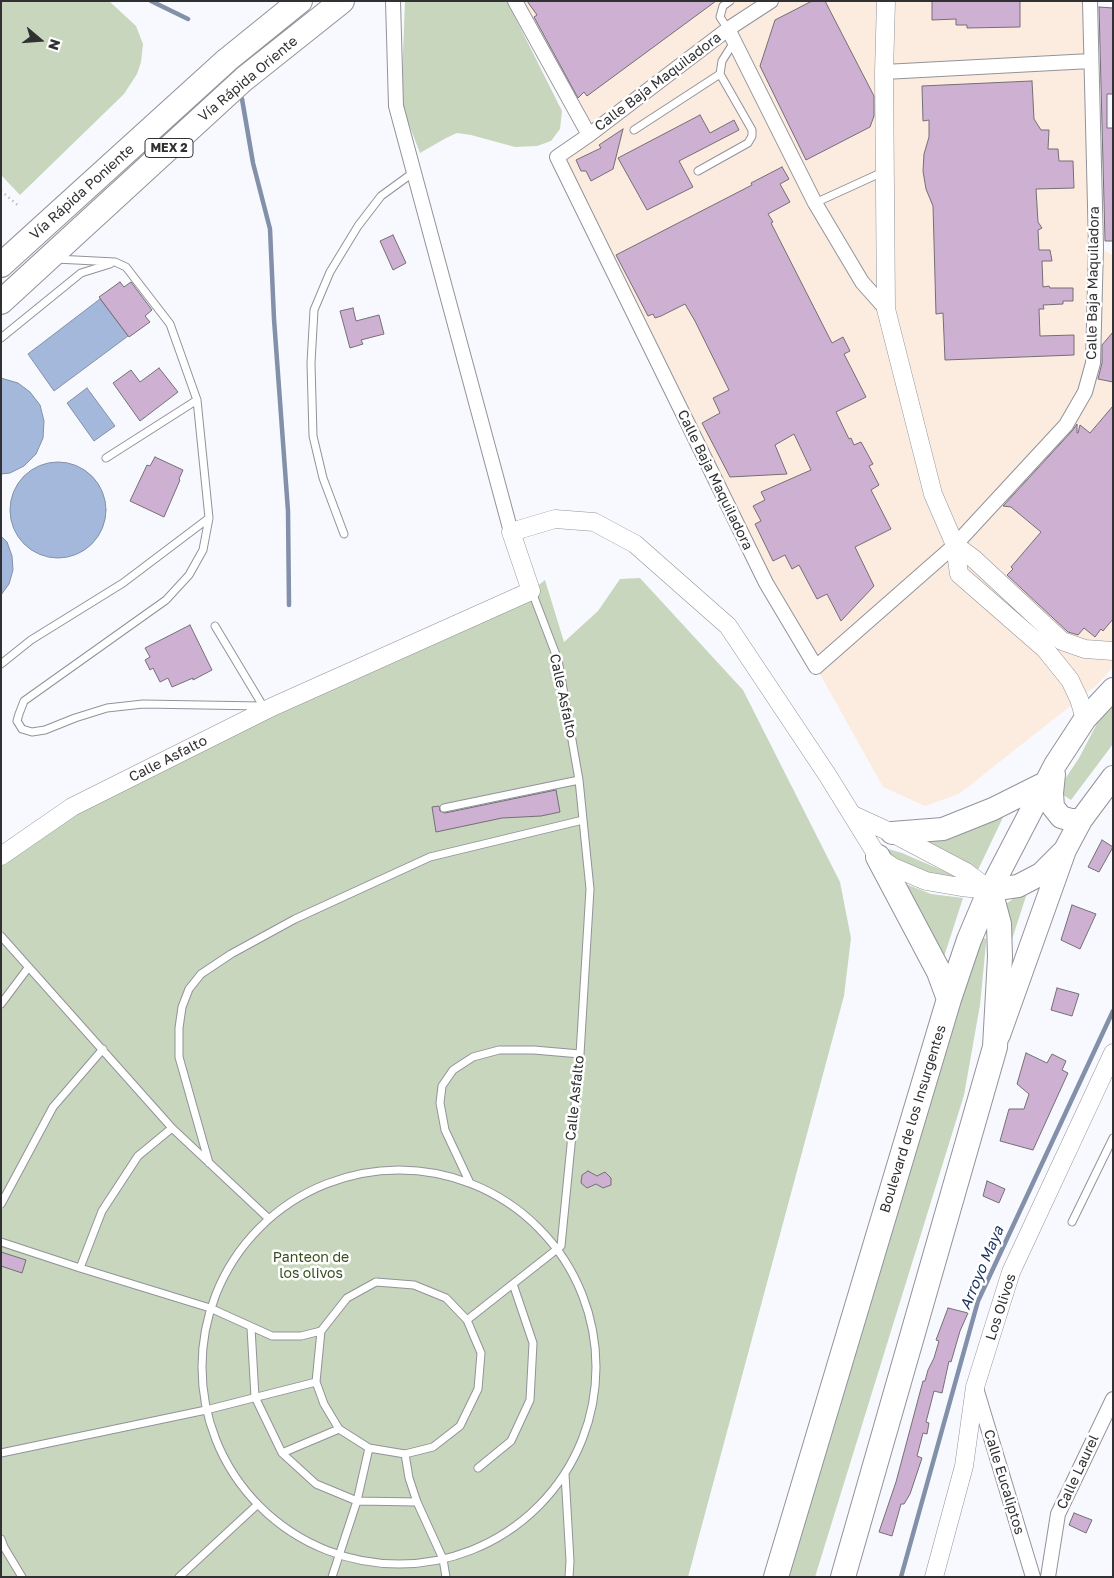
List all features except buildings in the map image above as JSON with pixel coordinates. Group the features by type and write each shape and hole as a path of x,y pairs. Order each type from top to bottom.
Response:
{"highway":[{"name":"Vía Rápida Poniente","path":"1,265 227,60 300,1"},
{"name":"Vía Rápida Oriente","path":"1,302 244,79 342,1"},
{"path":"878,857 939,972 949,998"},
{"name":"Boulevard de los Insurgentes","path":"776,1577 949,998 969,940 990,890"},
{"path":"842,1577 995,1047 1000,958 999,924 990,890"}],"main road":[{"name":"Boulevard de los Insurgentes","path":"990,890 1051,773 1085,719 1113,689"},
{"path":"892,833 943,829 994,809 1051,773 1053,806 1061,816 1071,820 1081,820"},
{"path":"995,1047 1066,850 1081,820 1113,777"},
{"path":"990,890 1018,886 1041,874 1066,850"}],"street":[{"path":"394,1 396,106 511,532 531,591"},
{"name":"Calle Baja Maquiladora","path":"515,1 589,135"},
{"name":"Calle Baja Maquiladora","path":"771,1 728,29 589,135 557,157 766,583 816,667 955,545 1066,425 1085,392 1093,363 1096,246 1090,1"},
{"name":"Calle Baja Maquiladora","path":"886,1 884,72 886,309 933,494 955,545 959,574 1045,649 1070,680 1079,699 1085,719"},
{"name":"Calle Baja Maquiladora","path":"728,29 815,203 862,282 886,309"},
{"path":"884,72 1091,61"},
{"path":"511,532 555,519 594,522 635,544 728,626 853,815 878,857 893,868 926,881 990,890"},
{"name":"Calle Baja Maquiladora","path":"955,545 974,559 1062,641 1085,650 1113,651"},
{"name":"Calle Asfalto","path":"1,856 72,807 268,706 531,591"},
{"path":"853,815 966,872 990,890"},
{"name":"Los Olivos","path":"934,1577 964,1466 975,1387 1011,1272 1113,1053"},
{"name":"Calle Eucaliptos","path":"975,1387 1032,1577"},
{"name":"Calle Laurel","path":"1048,1577 1058,1514 1113,1399"}],"lane":[{"path":"728,29 720,17 723,6 730,1"},
{"path":"698,171 748,143 752,136 752,130 720,74 722,61 734,42"},
{"path":"634,130 720,74"},
{"path":"815,203 885,170"},
{"path":"344,534 323,478 313,436 311,363 314,310 330,272 358,226 381,196 414,172"},
{"path":"49,259 115,262 126,267 170,324 197,400 209,518 203,550 189,575 166,600 24,701 17,721 22,729 32,732 45,730 107,708 143,704 268,706"},
{"path":"1,338 81,273 115,262"},
{"path":"106,458 197,400"},
{"path":"1,664 31,640 123,583 209,518"},
{"name":"Calle Asfalto","path":"531,591 558,660 579,780 590,889 580,1054 561,1246"},
{"path":"215,626 268,706"},
{"path":"444,808 579,780"},
{"path":"210,1163 179,1058 179,1028 182,1007 189,989 201,974 231,954 296,919 430,857 583,820"},
{"path":"1,936 172,1128 268,1218"},
{"path":"1,1004 28,968"},
{"path":"1,1204 52,1107 103,1049"},
{"path":"469,1181 445,1130 440,1104 442,1086 453,1070 473,1057 500,1050 534,1050 580,1054"},
{"path":"80,1268 102,1211 138,1156 172,1128"},
{"path":"1072,1222 1113,1138"},
{"path":"421,1170 469,1181 512,1204 561,1246 589,1313 597,1362 588,1426 565,1474 521,1523 484,1546 443,1560 395,1566 338,1556 303,1541 257,1505 230,1472 206,1410 201,1360 210,1308 238,1252 268,1218 320,1185 364,1171 421,1170"},
{"path":"1,1242 210,1308 272,1336 301,1336 321,1331"},
{"path":"467,1320 561,1246"},
{"path":"376,1282 414,1285 446,1298 467,1320 481,1353 478,1389 460,1426 432,1446 405,1454 369,1448 339,1430 324,1404 316,1382 321,1331 347,1298 376,1282"},
{"path":"478,1468 511,1441 530,1400 533,1344 513,1284"},
{"path":"251,1328 255,1397 282,1453 316,1484 357,1502 417,1502"},
{"path":"1,1453 206,1410 316,1382"},
{"path":"282,1453 339,1430"},
{"path":"332,1577 357,1502 369,1448"},
{"path":"405,1454 408,1478 443,1560 446,1577"},
{"path":"565,1474 570,1561 569,1577"},
{"path":"179,1577 257,1505"},
{"path":"1,1539 22,1577"}],"path":[{"path":"1,191 20,208"}],"shaded area":[{"path":"515,1 1090,1 1096,246 1113,255 1113,667 1097,685 959,794 925,806 883,787 816,667 557,157 589,135"}],"green space":[{"path":"1,1 109,1 136,26 143,44 141,62 137,74 124,94 20,195 1,175"},
{"path":"405,1 507,1 562,111 560,129 551,141 537,146 515,147 457,133 420,153 401,104"},
{"name":"Panteon de los olivos","path":"640,578 743,690 840,882 851,938 844,996 688,1577 1,1577 1,856 72,807 531,591 545,580 564,642 598,611 620,579"},
{"path":"1113,700 1113,744 1071,800 1057,791 1079,758 1103,712"},
{"path":"1007,809 976,874 918,842"},
{"path":"878,846 902,853 960,878 912,872"},
{"path":"901,882 931,894 963,898 941,966"},
{"path":"1029,887 1004,964 1002,907"},
{"path":"981,936 986,939 986,943 980,1005 964,1095 815,1577 787,1577 977,945"}],"water":[{"path":"100,299 128,336 54,391 28,354"},
{"path":"1,378 18,383 30,392 40,405 44,421 43,438 36,454 24,466 10,473 1,474"},
{"path":"87,388 115,426 94,441 67,403"},
{"path":"58,462 76,465 92,476 103,492 106,510 103,528 92,544 76,555 58,558 40,555 24,544 13,528 10,510 13,492 24,476 40,465"},
{"path":"1,536 7,542 12,556 13,570 9,584 1,595"}],"waterway":[{"path":"151,1 188,19"},
{"path":"242,99 253,163 270,229 274,319 288,511 289,605"},
{"name":"Arroyo Maya","path":"901,1577 978,1301 1113,1011"}]}
